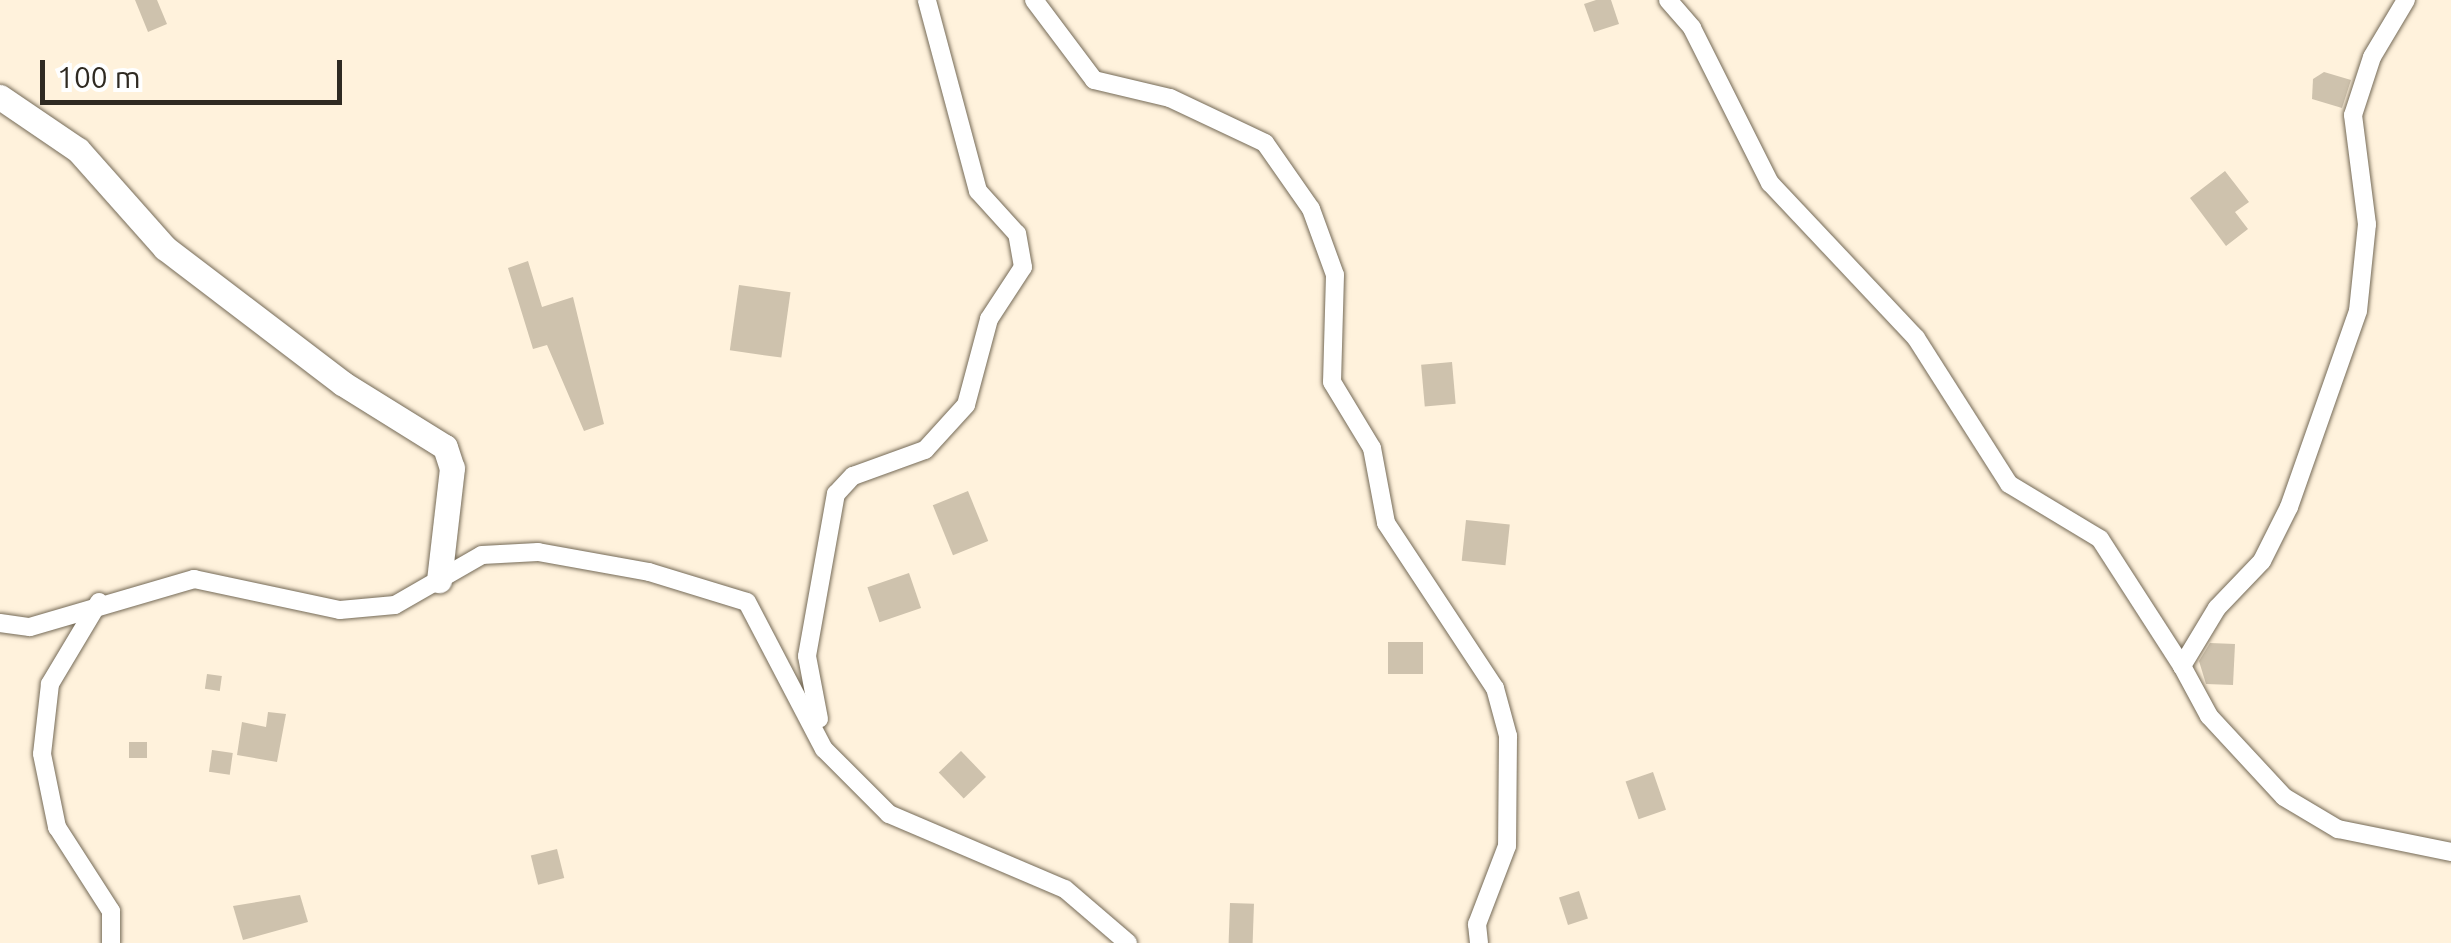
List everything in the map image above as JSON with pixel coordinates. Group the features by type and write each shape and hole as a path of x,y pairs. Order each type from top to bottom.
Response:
{"street":[{"path":"824,749 807,656 836,494 853,476 925,450 966,405 989,318 1023,267 1017,234 978,191 926,0"},
{"path":"1034,0 1094,80 1170,98 1265,144 1311,209 1335,275 1332,382 1372,448 1386,523 1495,688 1508,736 1508,846 1477,924 1479,943"},
{"path":"1668,0 1692,28 1770,182 1906,326 2008,484 2100,539 2182,666 2209,716 2284,797 2338,830 2451,852"},
{"path":"2182,666 2217,608 2262,561 2289,508 2320,399 2358,311 2366,224 2354,115 2372,56 2406,0"},
{"path":"0,97 78,150 165,248 342,383 445,447 452,468 438,580"},
{"path":"0,623 30,627 99,602 194,579 340,610 395,605 482,555 538,552 747,602 824,749 888,814 1066,889 1128,943"},
{"path":"99,602 50,684 42,754 57,828 111,911 111,943"}],"building":[{"path":"135,0 157,0 167,24 148,32"},
{"path":"1611,0 1619,24 1594,32 1584,4"},
{"path":"2324,72 2351,80 2342,108 2312,99 2313,79"},
{"path":"2225,171 2249,202 2235,212 2248,229 2226,246 2190,198"},
{"path":"528,261 542,307 573,297 604,424 584,431 547,345 533,349 508,268"},
{"path":"739,285 790,292 781,358 730,350"},
{"path":"1452,362 1456,404 1425,407 1421,365"},
{"path":"968,491 988,541 953,555 933,505"},
{"path":"1466,520 1510,525 1505,565 1462,561"},
{"path":"909,573 921,608 879,622 867,587"},
{"path":"1388,642 1423,642 1423,674 1388,674"},
{"path":"2210,643 2235,644 2233,685 2206,684 2199,661"},
{"path":"207,674 222,676 220,691 205,689"},
{"path":"268,712 286,714 277,762 237,755 242,722 266,727"},
{"path":"129,742 147,742 147,758 129,758"},
{"path":"212,750 233,753 230,775 209,772"},
{"path":"961,751 986,777 964,798 939,773"},
{"path":"1653,772 1666,810 1639,819 1626,781"},
{"path":"557,849 564,878 538,885 531,856"},
{"path":"1579,891 1588,919 1568,925 1559,897"},
{"path":"300,895 308,922 243,940 233,906"},
{"path":"1230,903 1254,904 1253,943 1229,943"}]}
